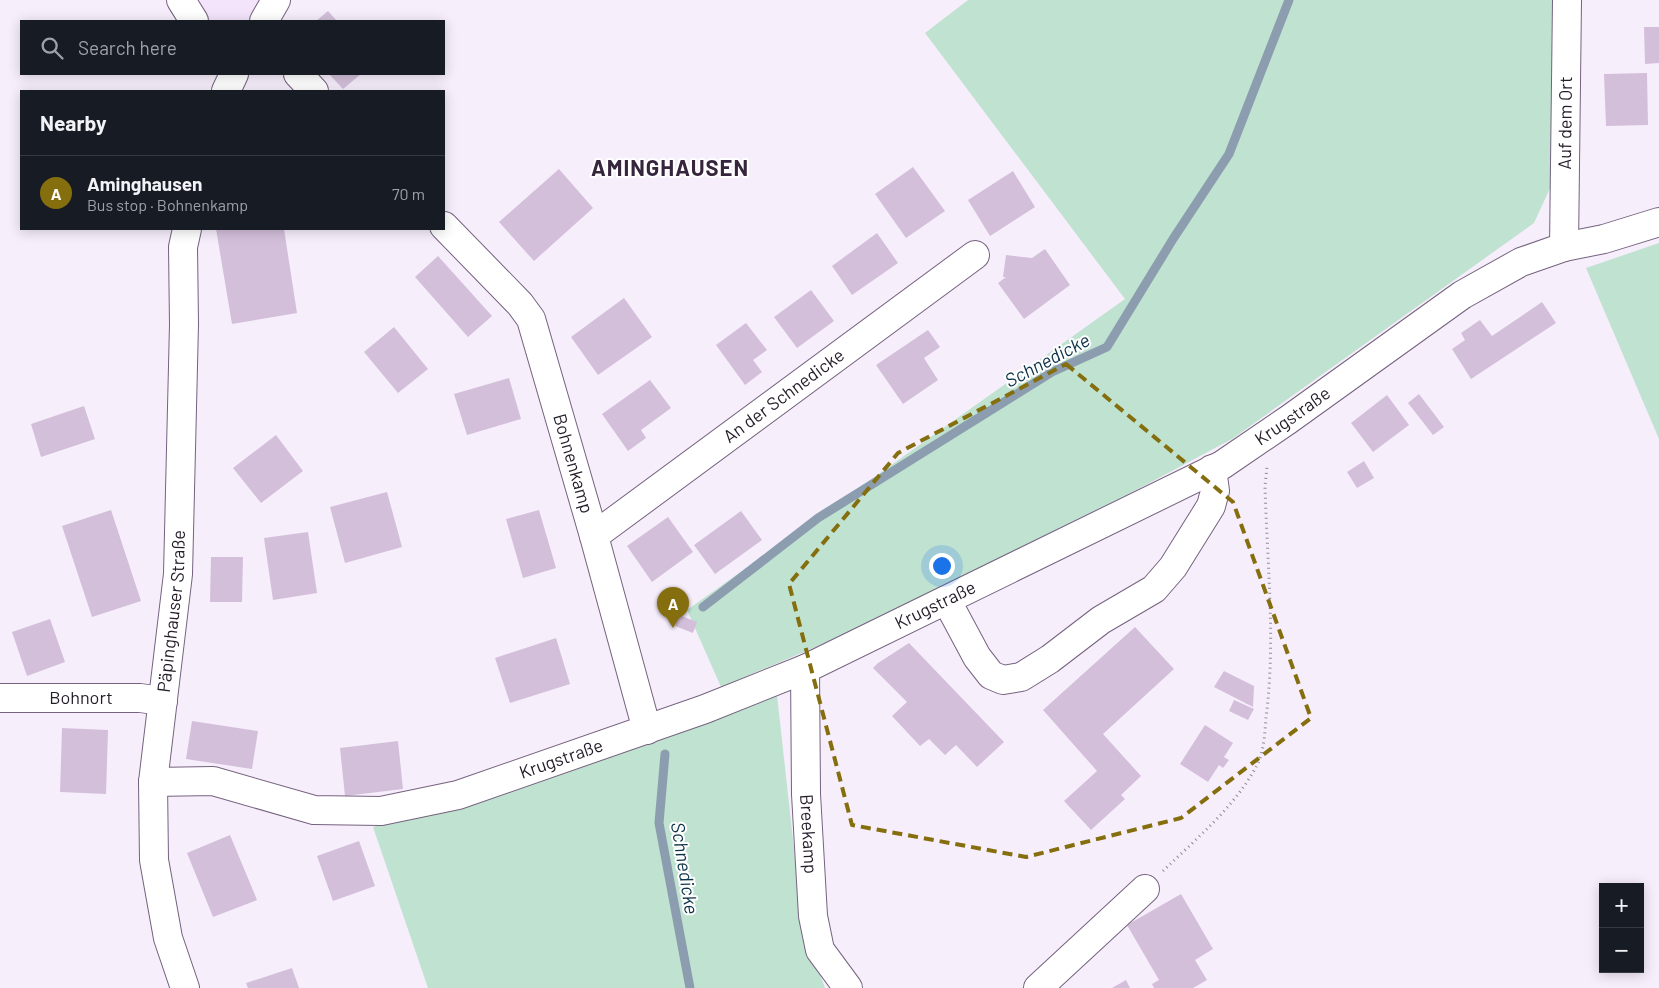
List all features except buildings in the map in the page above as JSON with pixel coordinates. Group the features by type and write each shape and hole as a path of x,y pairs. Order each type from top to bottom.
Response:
{"street":[{"path":"180,0 193,20"},
{"path":"265,20 276,0"},
{"name":"Auf dem Ort","path":"1564,247 1567,0"},
{"path":"299,75 313,90"},
{"name":"Krugstraße","path":"152,782 213,781 314,810 381,811 458,795 705,710 805,669 1212,469 1288,420 1462,294 1521,262 1564,247 1604,239 1659,222"},
{"name":"Bohnenkamp","path":"445,227 520,304 531,319 594,536 647,730"},
{"name":"Päpinghauser Straße","path":"185,988 168,938 154,860 152,782 178,574 184,334 183,247 187,230"},
{"name":"An der Schnedicke","path":"594,536 975,255"},
{"path":"947,600 977,657 991,675 1003,680 1021,677 1050,659 1101,620 1154,589 1173,567 1211,506 1214,491 1212,469"},
{"name":"Breekamp","path":"805,669 806,794 813,916 820,950 846,986"},
{"name":"Bohnort","path":"0,698 140,698 163,700"},
{"path":"1038,988 1145,889"}],"path":[{"path":"1145,889 1213,822 1246,784 1259,760 1269,696 1270,611 1265,486 1268,466"}],"highlighted area":[{"path":"1066,364 1233,502 1311,718 1181,818 1026,857 852,825 789,584 898,453"}],"shaded area":[{"path":"189,0 263,0 252,20 201,20"}],"green space":[{"path":"968,0 1555,0 1552,184 1534,223 1232,439 1123,497 870,624 721,687 687,610 1125,299 925,33"},
{"path":"1659,243 1659,439 1586,268"},
{"path":"777,695 803,930 825,988 428,988 373,827"}],"waterway":[{"name":"Schnedicke","path":"703,607 818,518 1052,372 1107,347 1173,239 1229,154 1289,0"},
{"name":"Schnedicke","path":"665,754 659,823 690,988"}],"place":[{"name":"Aminghausen","path":"673,628"}],"district":[{"name":"AMINGHAUSEN","path":"670,168"}]}
